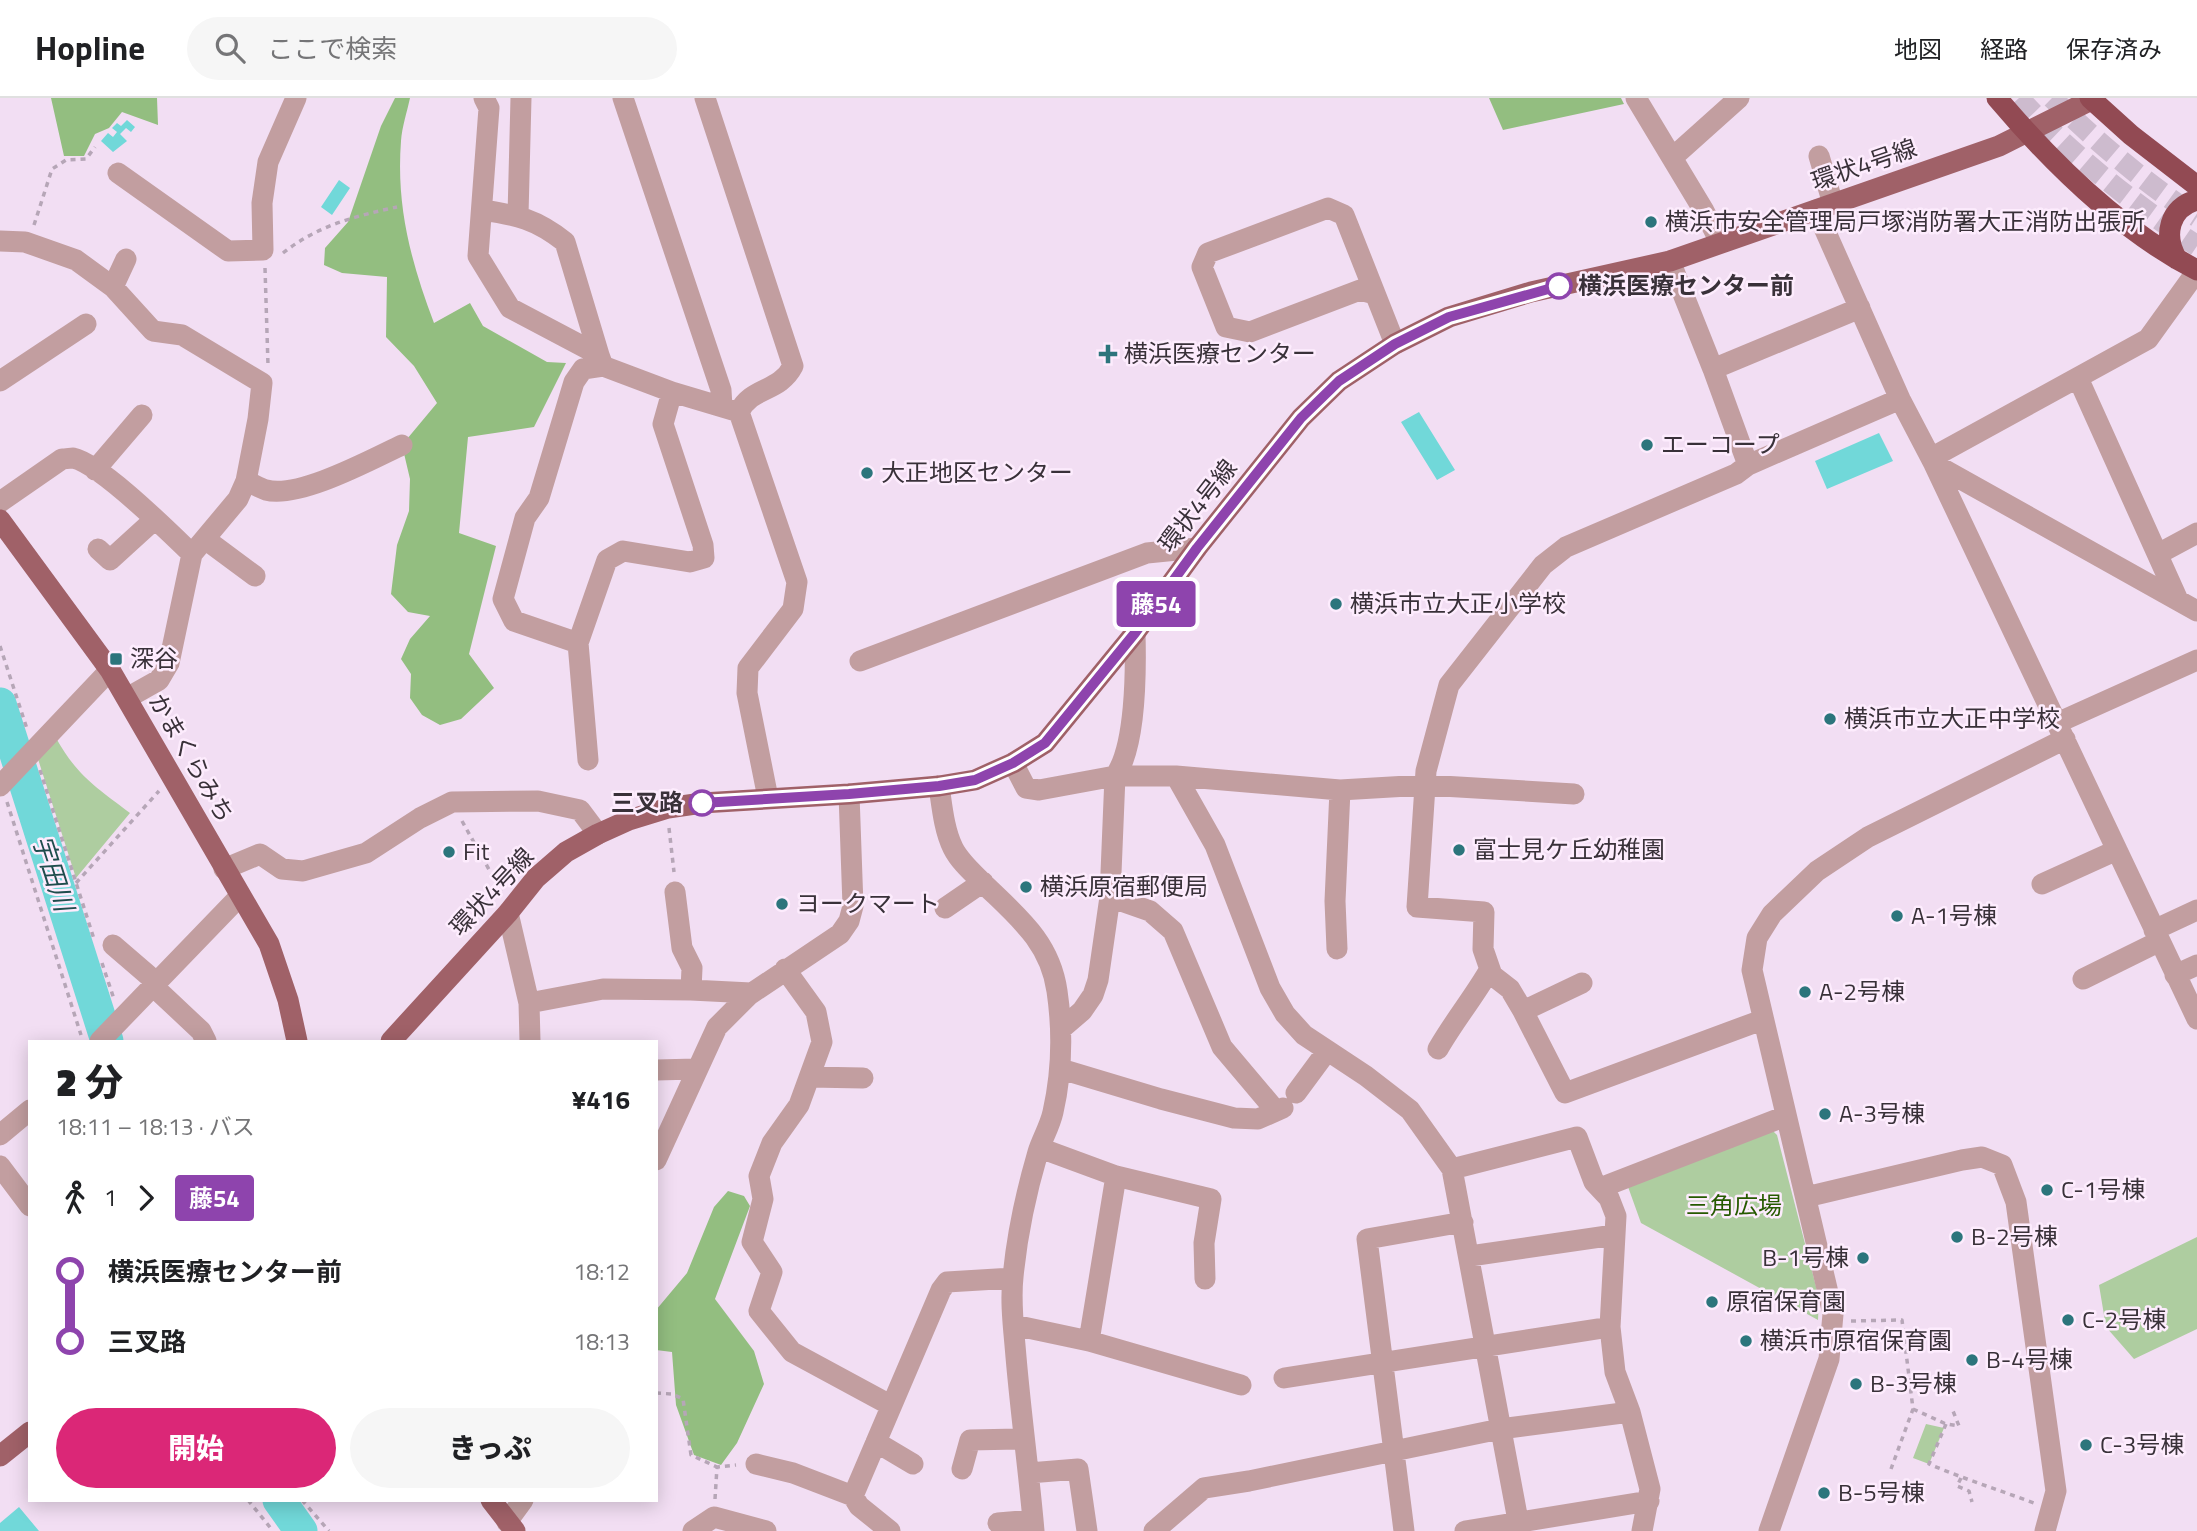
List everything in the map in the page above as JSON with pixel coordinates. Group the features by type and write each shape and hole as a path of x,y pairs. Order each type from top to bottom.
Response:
{"highway":[{"path":"1997,98 2026,133 2060,166 2131,228 2197,270"},
{"path":"2093,99 2170,167 2197,186"},
{"path":"2177,259 2169,239 2173,218 2179,209 2197,200"}],"main road":[{"name":"環状4号線","path":"391,1040 536,878 566,852 598,834 629,820 668,808 702,803 849,794 975,780 1013,763 1045,743 1135,633 1197,548 1301,418 1339,381 1395,344 1449,317 1520,295 1670,261 1999,146 2093,99"},
{"name":"かまくらみち","path":"0,520 110,670 269,944 288,1000 297,1040"},
{"path":"0,1456 28,1434"},
{"path":"493,1502 511,1526"}],"street":[{"path":"118,173 228,251 270,258 262,203 268,162 296,98"},
{"path":"484,98 489,108 478,256 510,308 601,360 672,392 730,410 786,379 793,366 705,98"},
{"path":"519,215 521,98"},
{"path":"624,98 721,390 797,582 793,609 748,668 747,693 768,798"},
{"path":"1636,98 1720,242"},
{"path":"1672,159 1739,98"},
{"path":"1819,156 1825,207 1860,308 1900,399 2196,1016"},
{"path":"1375,294 1360,290 1250,332 1226,327 1202,267 1208,253 1328,208 1344,215 1395,344"},
{"path":"482,210 519,215 565,242 601,360"},
{"path":"0,241 25,242 76,260 113,288 153,331 181,335 262,383 246,481 238,499 198,547 169,663 159,680 127,698"},
{"path":"113,288 126,259"},
{"path":"1670,261 1748,465"},
{"path":"1932,461 2148,340 2197,270"},
{"path":"1713,369 1860,308"},
{"path":"0,381 86,324"},
{"path":"578,643 514,621 503,599 525,518 539,498 574,382 583,369 601,360"},
{"path":"2078,378 2178,600"},
{"path":"588,760 578,643 607,560 623,551 690,562 704,558 703,545 663,424 672,392"},
{"path":"1762,1020 1565,1093 1510,989 1492,975 1483,949 1484,912 1417,907 1426,771 1449,685 1553,554 1900,399"},
{"path":"95,470 142,415"},
{"path":"246,481 268,491 317,483 347,472 402,445"},
{"path":"0,502 62,459 72,458 95,470 155,519 198,547 255,576"},
{"path":"1932,461 2197,611"},
{"path":"98,549 110,560 155,519"},
{"path":"2158,554 2197,533"},
{"path":"860,661 1147,554 1197,548"},
{"path":"1061,1029 1082,1011 1093,995 1098,980 1110,897 1115,776 1124,765 1136,685 1135,633"},
{"path":"1769,1531 1829,1359 1833,1321 1752,970 1757,938 1772,914 1816,871 1868,837 2197,660"},
{"path":"4,782 110,670"},
{"path":"1013,763 1026,788 1039,790 1115,776 1176,776 1340,790 1425,785 1574,794"},
{"path":"1176,776 1215,845 1270,988 1286,1014 1304,1035 1366,1076 1410,1110 1452,1169 1520,1527"},
{"path":"939,786 953,848 966,867 1033,933 1049,957 1061,1029 1061,1069 1053,1113 1025,1200 1013,1278 1023,1439 1033,1525 998,1523"},
{"path":"1337,949 1335,901 1340,790"},
{"path":"658,1155 717,1027 751,993 840,934 849,921 853,906 849,794"},
{"path":"224,869 260,855 282,869 303,871 366,853 420,818 452,802 538,801 580,810 598,834"},
{"path":"2042,884 2117,850"},
{"path":"945,908 983,882"},
{"path":"675,892 682,948 692,968 691,990"},
{"path":"101,1040 240,896"},
{"path":"1110,897 1150,911 1173,930 1222,1048 1285,1104"},
{"path":"511,909 529,1003 530,1040"},
{"path":"2084,979 2197,910"},
{"path":"103,949 155,984 201,1031 206,1040"},
{"path":"2175,975 2197,965"},
{"path":"1438,1049 1490,969"},
{"path":"785,970 816,1012 822,1042 799,1105 772,1143 760,1176 763,1199 752,1242 772,1272 760,1311 792,1352 890,1405"},
{"path":"1523,1011 1583,983"},
{"path":"529,1003 603,989 751,993"},
{"path":"1061,1069 1234,1118 1258,1119 1285,1104 1327,1051"},
{"path":"658,1070 696,1069"},
{"path":"810,1077 863,1078"},
{"path":"0,1135 28,1112"},
{"path":"1600,1188 1786,1116"},
{"path":"1452,1169 1577,1137 1594,1182 1609,1198 1616,1216 1610,1326 1615,1372 1630,1412 1650,1489 1642,1531"},
{"path":"1040,1148 1116,1176 1211,1199 1204,1242 1205,1279"},
{"path":"1806,1197 1962,1160 1982,1157 2002,1166 2016,1202 2056,1491 2045,1531"},
{"path":"0,1166 28,1203"},
{"path":"1089,1341 1116,1176"},
{"path":"1405,1531 1367,1239 1463,1222"},
{"path":"1470,1256 1614,1235"},
{"path":"853,1496 941,1290 947,1282 1013,1278"},
{"path":"1014,1325 1089,1341 1241,1385"},
{"path":"1284,1378 1610,1326"},
{"path":"1154,1531 1204,1488 1500,1429 1630,1412"},
{"path":"962,1469 970,1440 1023,1439"},
{"path":"876,1442 913,1464"},
{"path":"756,1464 793,1473 853,1496 859,1506 890,1531"},
{"path":"1029,1473 1078,1469 1087,1531"},
{"path":"1465,1531 1520,1527 1649,1501"},
{"path":"511,1526 522,1502"},
{"path":"693,1531 715,1517 766,1531"}],"path":[{"path":"25,242 33,230 52,169 66,160 86,159 95,147"},
{"path":"262,383 268,372 270,258 313,232 358,216 397,207"},
{"path":"0,646 31,753 76,883 103,949 118,1021"},
{"path":"76,883 172,778"},
{"path":"4,782 83,1040"},
{"path":"452,802 511,909"},
{"path":"668,808 675,892"},
{"path":"1833,1321 1902,1320 1913,1409 1891,1469"},
{"path":"658,1393 672,1394 683,1399 691,1454 717,1466 756,1464"},
{"path":"1913,1409 1946,1424 1959,1426 1953,1412"},
{"path":"1946,1424 1929,1464 2052,1510"},
{"path":"715,1517 717,1466"},
{"path":"1961,1478 1957,1486 1969,1491 1972,1502"},
{"path":"250,1502 273,1531"},
{"path":"305,1502 329,1531"}],"green space":[{"path":"56,738 80,772 130,813 76,878 38,759"},
{"name":"三角広場","path":"1772,1130 1777,1135 1819,1298 1818,1320 1641,1223 1627,1184"},
{"path":"2197,1237 2197,1329 2134,1359 2106,1327 2099,1285"},
{"path":"1926,1424 1944,1428 1929,1464 1913,1458"}],"shaded area":[{"path":"51,98 157,98 158,125 122,112 109,128 95,134 84,156 64,156"},
{"path":"395,98 410,98 401,141 403,212 418,278 434,323 470,303 483,326 547,362 566,363 534,427 468,437 459,533 496,546 469,654 494,688 461,719 440,725 422,715 410,698 411,674 401,659 410,639 430,616 408,612 391,594 397,545 409,511 410,479 402,445 437,403 414,366 386,337 387,277 342,273 324,265 325,248 348,222 381,126"},
{"path":"1489,98 1621,98 1624,104 1503,130"},
{"path":"127,120 135,127 131,132 126,128 120,134 127,141 113,152 101,141 108,133 113,137 117,132 112,128 117,123 121,126"},
{"path":"339,180 350,188 332,215 321,207"},
{"path":"1419,412 1455,470 1437,480 1401,422"},
{"path":"1879,433 1893,461 1827,489 1815,461"},
{"path":"728,1191 744,1196 750,1206 715,1299 754,1351 764,1384 737,1443 721,1465 694,1455 676,1405 672,1352 658,1350 658,1308 687,1273 714,1207"},
{"path":"19,1507 39,1531 0,1531 0,1523"}],"waterway":[{"name":"宇田川","path":"0,704 107,1040"},
{"name":"宇田川","path":"280,1502 301,1531"}],"tunnel":[{"path":"2019,98 2103,177 2197,246"},
{"path":"2052,98 2122,161 2197,217"}],"bus line":[{"name":"藤54","path":"702,803 939,786 975,780 1013,763 1045,743 1135,633 1197,548 1301,418 1339,381 1395,344 1449,317 1559,286"}],"place":[{"name":"横浜市安全管理局戸塚消防署大正消防出張所","path":"1651,222"},
{"name":"横浜医療センター前","path":"1559,286"},
{"name":"横浜医療センター","path":"1108,354"},
{"name":"エーコープ","path":"1647,445"},
{"name":"大正地区センター","path":"867,473"},
{"name":"横浜市立大正小学校","path":"1336,604"},
{"name":"深谷","path":"116,659"},
{"name":"横浜市立大正中学校","path":"1830,719"},
{"name":"三叉路","path":"702,803"},
{"name":"富士見ケ丘幼稚園","path":"1459,850"},
{"name":"Fit","path":"449,852"},
{"name":"横浜原宿郵便局","path":"1026,887"},
{"name":"ヨークマート","path":"782,904"},
{"name":"A-1号棟","path":"1897,916"},
{"name":"A-2号棟","path":"1805,992"},
{"name":"A-3号棟","path":"1825,1114"},
{"name":"C-1号棟","path":"2047,1190"},
{"name":"B-2号棟","path":"1957,1237"},
{"name":"B-1号棟","path":"1863,1258"},
{"name":"原宿保育園","path":"1712,1302"},
{"name":"C-2号棟","path":"2068,1320"},
{"name":"横浜市原宿保育園","path":"1746,1341"},
{"name":"B-4号棟","path":"1972,1360"},
{"name":"B-3号棟","path":"1856,1384"},
{"name":"C-3号棟","path":"2086,1445"},
{"name":"B-5号棟","path":"1824,1493"}]}
